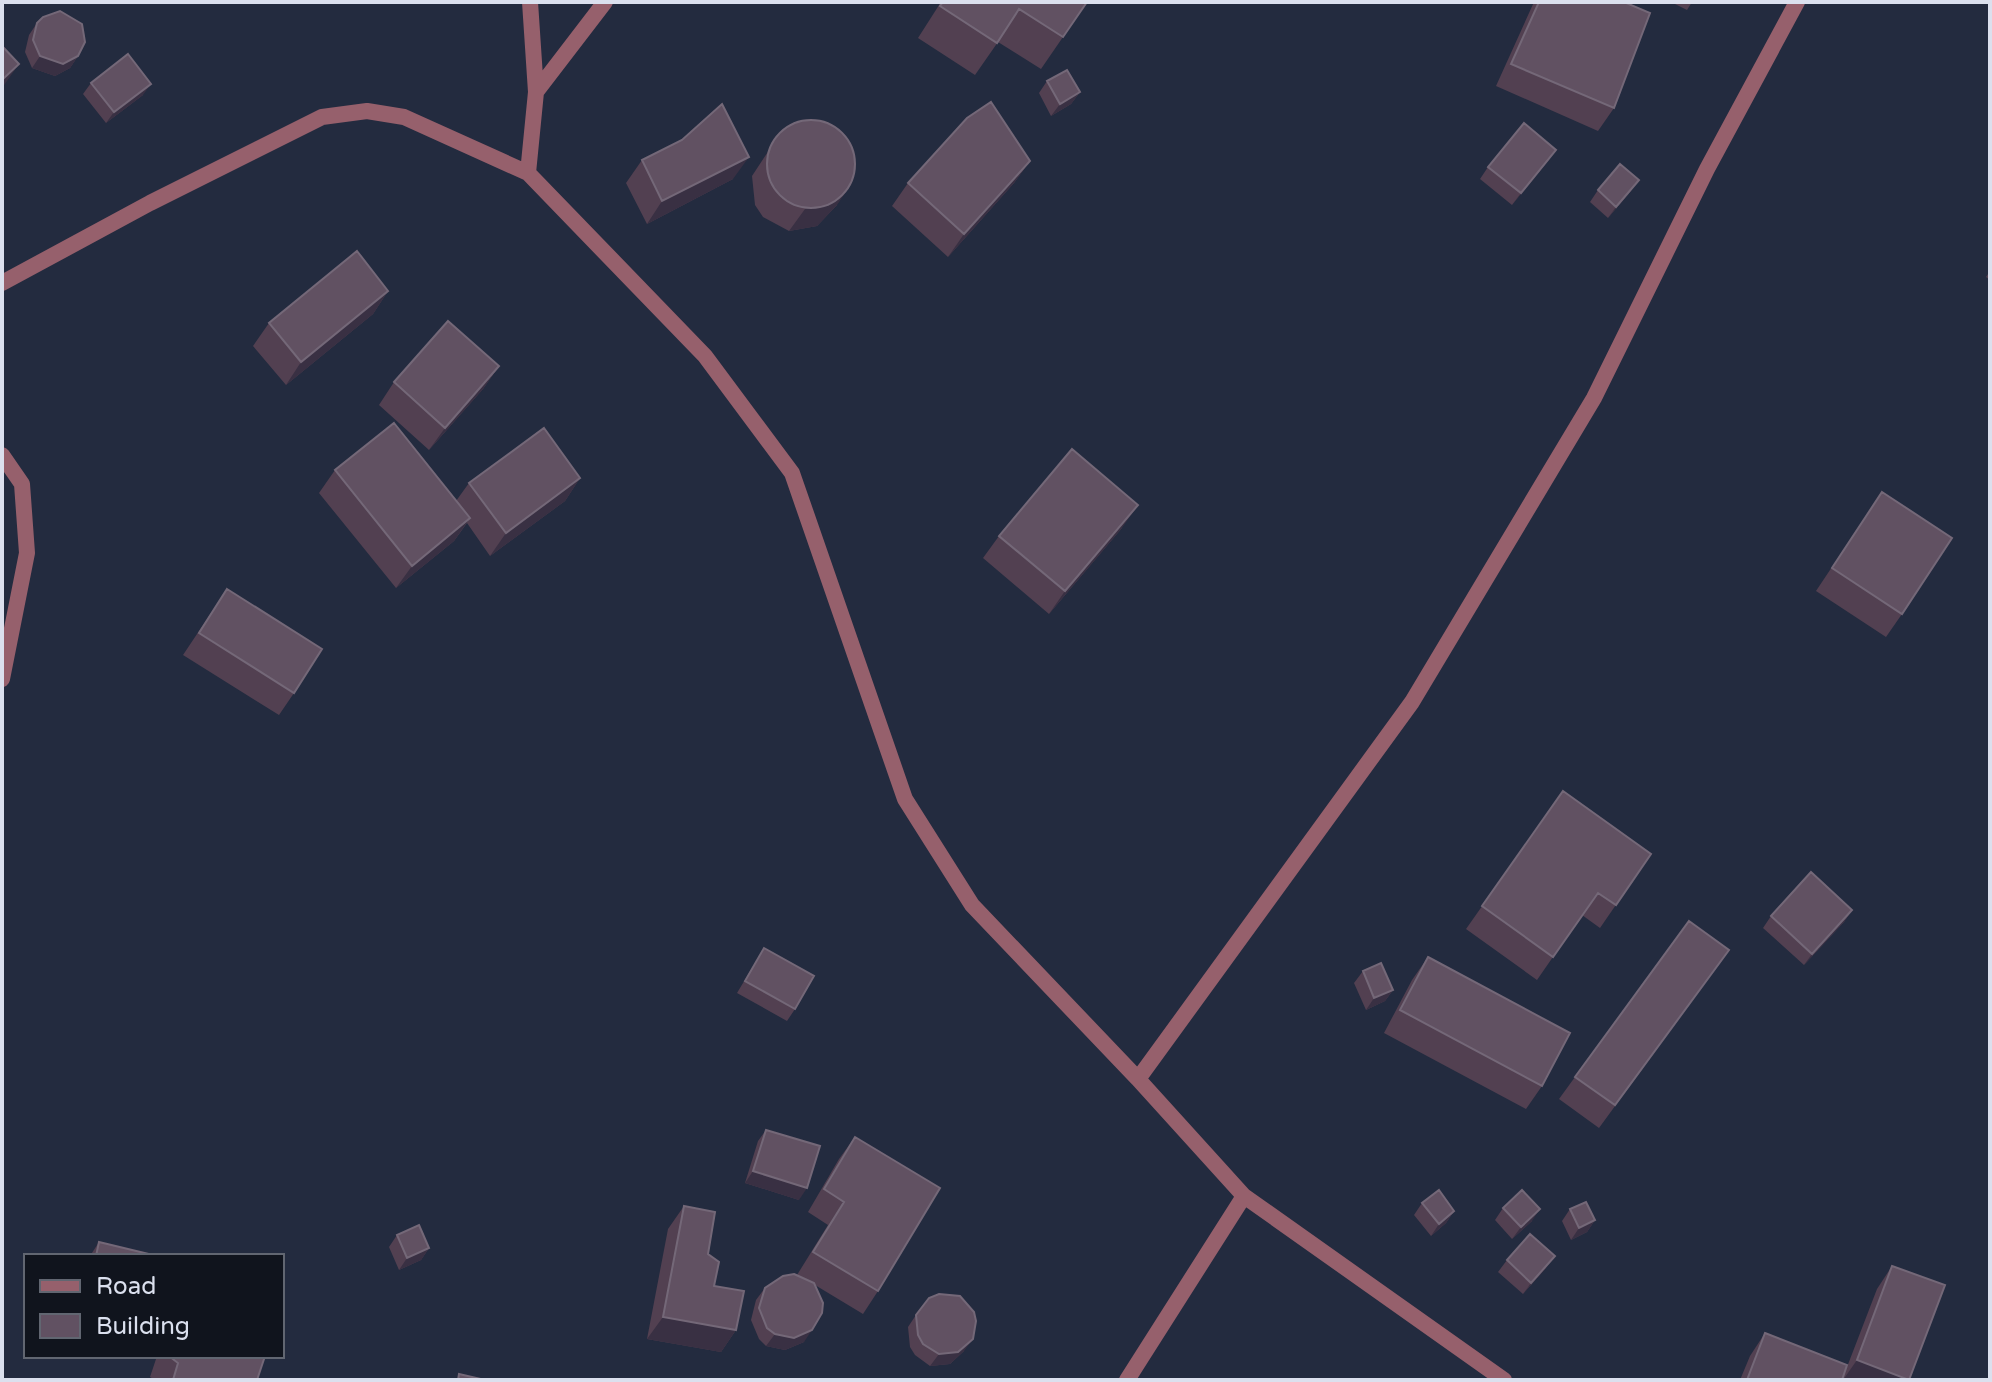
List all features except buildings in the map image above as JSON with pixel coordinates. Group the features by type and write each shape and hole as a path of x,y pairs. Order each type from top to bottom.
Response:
{"street":[{"path":"528,173 536,92 530,2"},
{"path":"536,92 605,2"},
{"path":"1138,1079 1412,702 1594,398 1707,169 1797,2"},
{"path":"2,283 150,203 322,117 367,111 404,117 528,173 705,356 792,473 905,799 972,905 1138,1079 1244,1196 1504,1380"},
{"path":"2,455 22,484 27,553 2,679"},
{"path":"1127,1380 1244,1196"}]}
